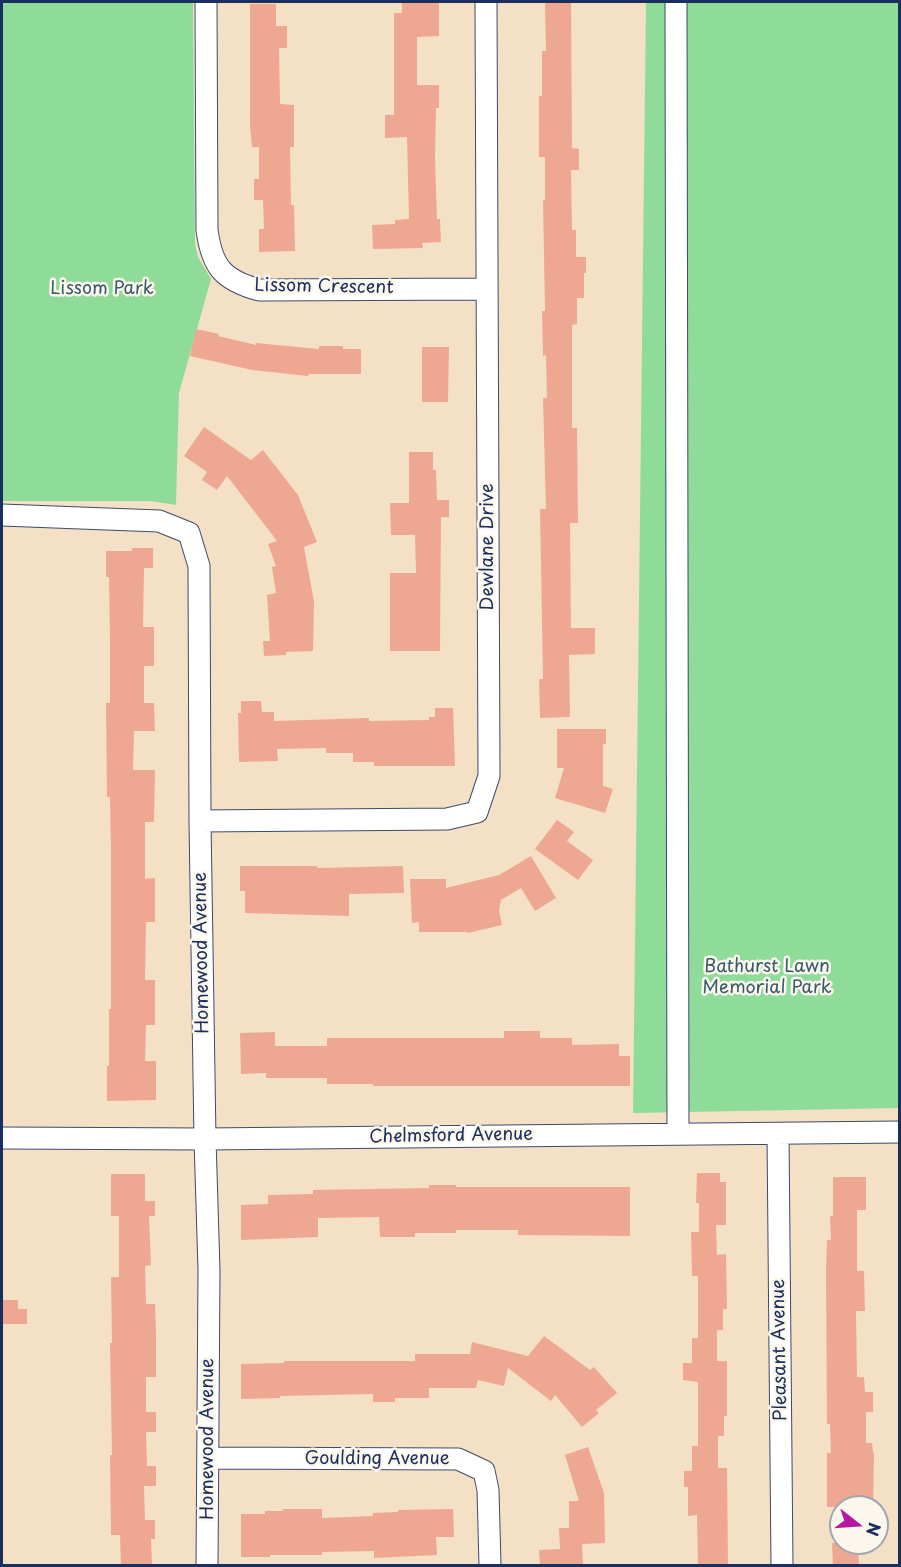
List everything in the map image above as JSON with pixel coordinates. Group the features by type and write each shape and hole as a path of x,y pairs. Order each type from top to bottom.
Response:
{"street":[{"name":"Lissom Crescent","path":"206,2 207,230 210,251 217,265 226,275 236,282 259,290 488,289"},
{"name":"Dewlane Drive","path":"200,821 447,819 477,812 489,776 486,2"},
{"path":"676,2 678,1134"},
{"name":"Homewood Avenue","path":"2,515 159,520 189,533 200,566 200,821 209,1270 207,1566"},
{"name":"Chelmsford Avenue","path":"2,1138 205,1139 900,1132"},
{"name":"Pleasant Avenue","path":"778,1134 782,1566"},
{"name":"Goulding Avenue","path":"209,1458 458,1459 484,1471 488,1490 490,1566"}],"green space":[{"name":"Lissom Park","path":"2,2 193,2 195,244 198,257 211,279 179,393 176,505 151,501 2,501"},
{"name":"Bathurst Lawn Memorial Park","path":"646,2 899,2 899,1108 633,1113"}],"building":[{"path":"402,2 439,2 439,36 417,37 417,85 439,85 435,158 437,219 440,219 441,242 422,243 423,248 373,249 372,225 395,224 395,220 409,219 407,137 385,138 385,115 394,115 394,13 402,13"},
{"path":"545,2 571,2 572,148 579,149 579,170 571,170 572,230 576,230 576,257 586,257 586,273 584,273 584,298 577,298 577,324 572,325 572,428 577,428 578,523 570,523 571,628 595,628 595,654 569,655 570,717 540,718 539,679 543,679 540,509 546,509 543,398 547,398 542,311 545,311 543,200 545,200 545,157 539,157 539,96 542,96 542,51 546,51"},
{"path":"250,4 276,4 276,26 287,26 287,48 279,48 280,104 294,105 294,147 290,147 295,251 259,252 259,229 264,229 263,200 254,200 254,179 259,179 259,147 252,147 250,126"},
{"path":"196,329 256,345 256,343 319,349 319,346 343,346 343,349 361,349 361,374 309,374 308,376 252,370 190,356"},
{"path":"422,347 449,347 448,402 422,402"},
{"path":"204,427 251,460 263,450 298,495 317,542 304,547 314,602 313,651 264,656 263,641 270,641 267,595 276,593 272,567 276,566 268,544 277,541 227,476 217,490 202,480 207,472 184,456"},
{"path":"409,452 433,452 437,500 449,500 449,517 441,517 440,651 390,651 390,573 416,573 415,535 391,535 390,503 409,503"},
{"path":"132,548 153,548 153,568 144,568 143,627 154,627 154,666 144,666 144,703 154,703 155,731 134,731 133,770 155,770 154,822 145,822 145,879 155,878 155,922 146,922 145,980 155,980 155,1025 146,1025 145,1061 156,1061 156,1100 107,1101 109,1009 111,1009 111,852 110,797 107,797 106,703 110,703 110,642 109,577 106,577 106,551 132,551"},
{"path":"241,701 261,701 262,712 274,712 274,721 369,718 369,721 429,720 429,717 435,717 435,708 453,708 455,766 374,766 374,762 353,762 353,753 326,753 326,748 277,749 278,761 239,762 238,713 241,713"},
{"path":"557,729 606,729 606,744 603,744 603,786 613,789 605,813 555,798 564,768 557,768"},
{"path":"557,820 574,832 567,841 593,860 578,880 535,849"},
{"path":"531,856 556,898 535,911 521,888 501,900 499,910 502,925 468,933 419,932 419,922 412,923 410,879 446,879 446,888 499,875"},
{"path":"240,866 317,866 317,868 403,866 404,893 349,894 349,916 245,913 245,891 240,891"},
{"path":"504,1031 540,1031 540,1038 572,1038 572,1045 619,1044 619,1056 630,1056 630,1086 373,1086 373,1084 327,1084 327,1078 266,1078 266,1073 241,1074 240,1033 275,1032 275,1046 327,1046 327,1038 504,1038"},
{"path":"697,1173 720,1173 720,1182 726,1182 726,1225 716,1225 717,1255 726,1254 727,1309 723,1309 723,1330 717,1330 717,1361 727,1361 727,1416 724,1416 724,1436 718,1436 718,1468 727,1468 728,1566 698,1566 697,1515 688,1516 688,1487 684,1487 684,1471 692,1471 692,1446 698,1446 698,1382 683,1380 683,1363 692,1363 692,1338 698,1338 698,1276 692,1276 691,1232 699,1232 699,1203 696,1203"},
{"path":"111,1174 145,1174 145,1201 155,1201 155,1216 149,1216 151,1265 145,1266 146,1304 155,1304 156,1332 156,1377 146,1377 146,1412 156,1412 156,1432 146,1432 147,1466 156,1466 156,1486 144,1486 145,1520 155,1520 155,1539 151,1539 152,1566 121,1566 120,1535 111,1535 111,1277 119,1277 119,1216 111,1216"},
{"path":"833,1177 866,1177 866,1210 857,1210 857,1271 864,1271 865,1311 856,1311 857,1377 864,1377 865,1392 873,1392 873,1412 866,1412 866,1443 872,1443 874,1452 873,1495 829,1495 829,1507 827,1507 827,1453 831,1453 830,1424 827,1424 826,1269 827,1240 831,1240 830,1216 833,1216"},
{"path":"429,1185 630,1187 630,1236 518,1235 518,1230 456,1230 456,1233 415,1233 415,1237 380,1237 379,1217 318,1218 318,1237 241,1240 241,1205 268,1204 268,1195 313,1194 313,1190 429,1188"},
{"path":"2,1300 18,1300 18,1309 27,1309 27,1324 2,1324"},
{"path":"544,1336 590,1370 594,1367 617,1393 596,1410 599,1413 582,1427 555,1395 551,1401 508,1368 504,1386 478,1380 476,1388 429,1388 429,1398 395,1398 395,1402 373,1402 373,1394 241,1399 241,1364 284,1363 284,1361 415,1361 415,1354 470,1354 472,1342 528,1356"},
{"path":"588,1447 604,1493 605,1543 582,1544 583,1566 540,1565 539,1550 560,1549 559,1528 569,1528 569,1501 579,1501 565,1455"},
{"path":"283,1509 322,1509 322,1518 373,1516 373,1513 398,1512 398,1510 453,1509 454,1537 436,1537 437,1555 374,1558 374,1551 241,1557 241,1514 265,1514 265,1511 283,1511"},
{"path":"833,1555 859,1555 859,1566 833,1566"}]}
